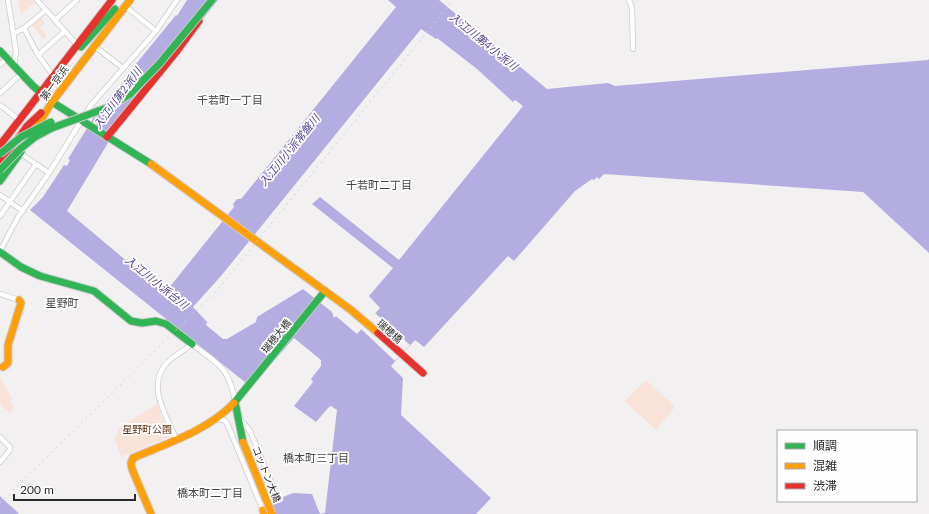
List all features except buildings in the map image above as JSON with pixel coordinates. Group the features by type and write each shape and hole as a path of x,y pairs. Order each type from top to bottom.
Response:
{"main road":[{"name":"第一京浜","path":"0,145 112,0"},
{"name":"第一京浜","path":"0,181 20,153 52,102 126,2"},
{"path":"58,69 126,2"},
{"path":"107,137 189,36 209,2"},
{"path":"0,154 29,132 98,106 128,88 209,2"},
{"path":"0,170 20,149 35,137 52,128 109,107 130,94 156,68 209,2"},
{"name":"瑞穂橋","path":"0,51 21,74 52,102 160,170 351,310 423,373"},
{"path":"0,164 28,126 52,102"},
{"path":"0,251 21,267 40,276 87,288 99,294 127,318 139,323 156,321 166,324 192,344"},
{"name":"瑞穂大橋","path":"235,402 325,291"},
{"path":"2,368 8,363 8,345 21,303 19,300"},
{"path":"150,514 132,469 131,460 138,454 206,426 217,419 235,402"},
{"name":"コットン大橋","path":"235,402 243,442 272,514"}],"street":[{"path":"8,0 16,51 14,66"},
{"path":"38,0 64,32 77,45"},
{"path":"55,20 77,0"},
{"path":"0,251 18,217 49,173 81,120 101,93 156,31 177,0"},
{"path":"629,0 632,8 633,48"},
{"path":"126,2 156,31"},
{"path":"13,34 24,28 46,10"},
{"path":"24,28 38,55 53,75"},
{"path":"38,55 64,32"},
{"path":"94,46 123,68"},
{"path":"0,65 7,58"},
{"path":"0,93 21,74"},
{"path":"0,105 20,120"},
{"path":"20,153 49,173"},
{"path":"0,216 36,164"},
{"path":"0,195 23,211"},
{"path":"0,294 19,300"},
{"path":"176,439 158,396 157,382 166,364 192,344 226,372 235,402"},
{"path":"237,416 250,431 274,489 272,497 264,502"},
{"path":"217,419 224,420 227,423 263,512"},
{"path":"0,437 10,447 10,450 0,462"},
{"path":"258,498 264,502"},
{"path":"263,512 264,502"}],"green space":[{"path":"18,0 36,0 37,1 21,14"},
{"path":"40,16 45,23 40,27 47,36 43,39 31,24"},
{"path":"0,377 13,400 11,402 14,408 10,413 0,404"},
{"path":"646,380 675,407 656,430 625,401"},
{"name":"星野町公園","path":"157,404 169,437 121,457 115,439 120,427"}],"water":[{"path":"187,0 218,0 117,128 67,211 158,287 160,285 168,289 234,207 233,204 237,199 241,199 396,7 388,0 439,0 547,89 608,83 615,86 929,59 929,253 863,192 604,174 599,179 597,177 594,180 592,179 575,191 514,261 508,256 424,347 415,340 391,366 403,378 401,415 491,498 476,514 320,514 325,513 337,410 331,406 329,407 316,422 294,406 313,382 311,379 321,366 321,360 294,338 251,387 30,210 43,197 64,165 67,166 70,160 68,159 94,117 176,15 177,16","holes":["421,29 436,39 437,38 477,69 513,102 515,100 523,106 399,260 320,197 312,204 393,268 369,296 380,308 357,334 336,316 334,318 332,312 303,289 257,317 256,322 227,339 223,339 206,325 207,322 193,307 221,276"]},
{"path":"293,493 312,494 320,514 273,514 273,501"},
{"path":"0,496 14,509 19,514 0,514"}],"pier":[{"path":"375,313 410,345 395,361 360,328"}],"railway":[{"path":"0,503 219,288 453,0"}],"traffic: fast":[{"path":"0,170 20,149 35,137 52,128 109,107 130,94 160,63 212,0"},
{"path":"81,47 115,9"},
{"path":"0,51 33,86 52,102 151,164"},
{"path":"0,154 21,137 51,122"},
{"path":"0,181 21,152"},
{"path":"0,252 21,267 40,276 94,291 131,321 142,323 156,321 166,324 192,344"},
{"path":"234,403 325,291"},
{"path":"235,402 243,442"}],"traffic: slow":[{"path":"33,133 52,102 130,0"},
{"path":"151,164 351,310 378,333"},
{"path":"3,367 8,363 8,345 21,303 19,300"},
{"path":"151,514 132,469 131,463 133,458 199,429 223,413 234,403"},
{"path":"243,442 272,514"},
{"path":"263,510 264,514"}],"traffic: jam":[{"path":"0,145 112,0"},
{"path":"107,137 177,51 199,21"},
{"path":"0,164 27,126 41,113"},
{"path":"378,333 423,373"}],"district":[{"name":"千若町一丁目","path":"230,99"},
{"name":"千若町二丁目","path":"379,184"},
{"name":"星野町","path":"62,302"},
{"name":"橋本町三丁目","path":"316,457"},
{"name":"橋本町二丁目","path":"210,492"}],"water label":[{"name":"入江川第4小派川","path":"484,41"},
{"name":"入江川第2派川","path":"117,98"},
{"name":"入江川小派常盤川","path":"289,150"},
{"name":"入江川小派台川","path":"157,282"}]}
